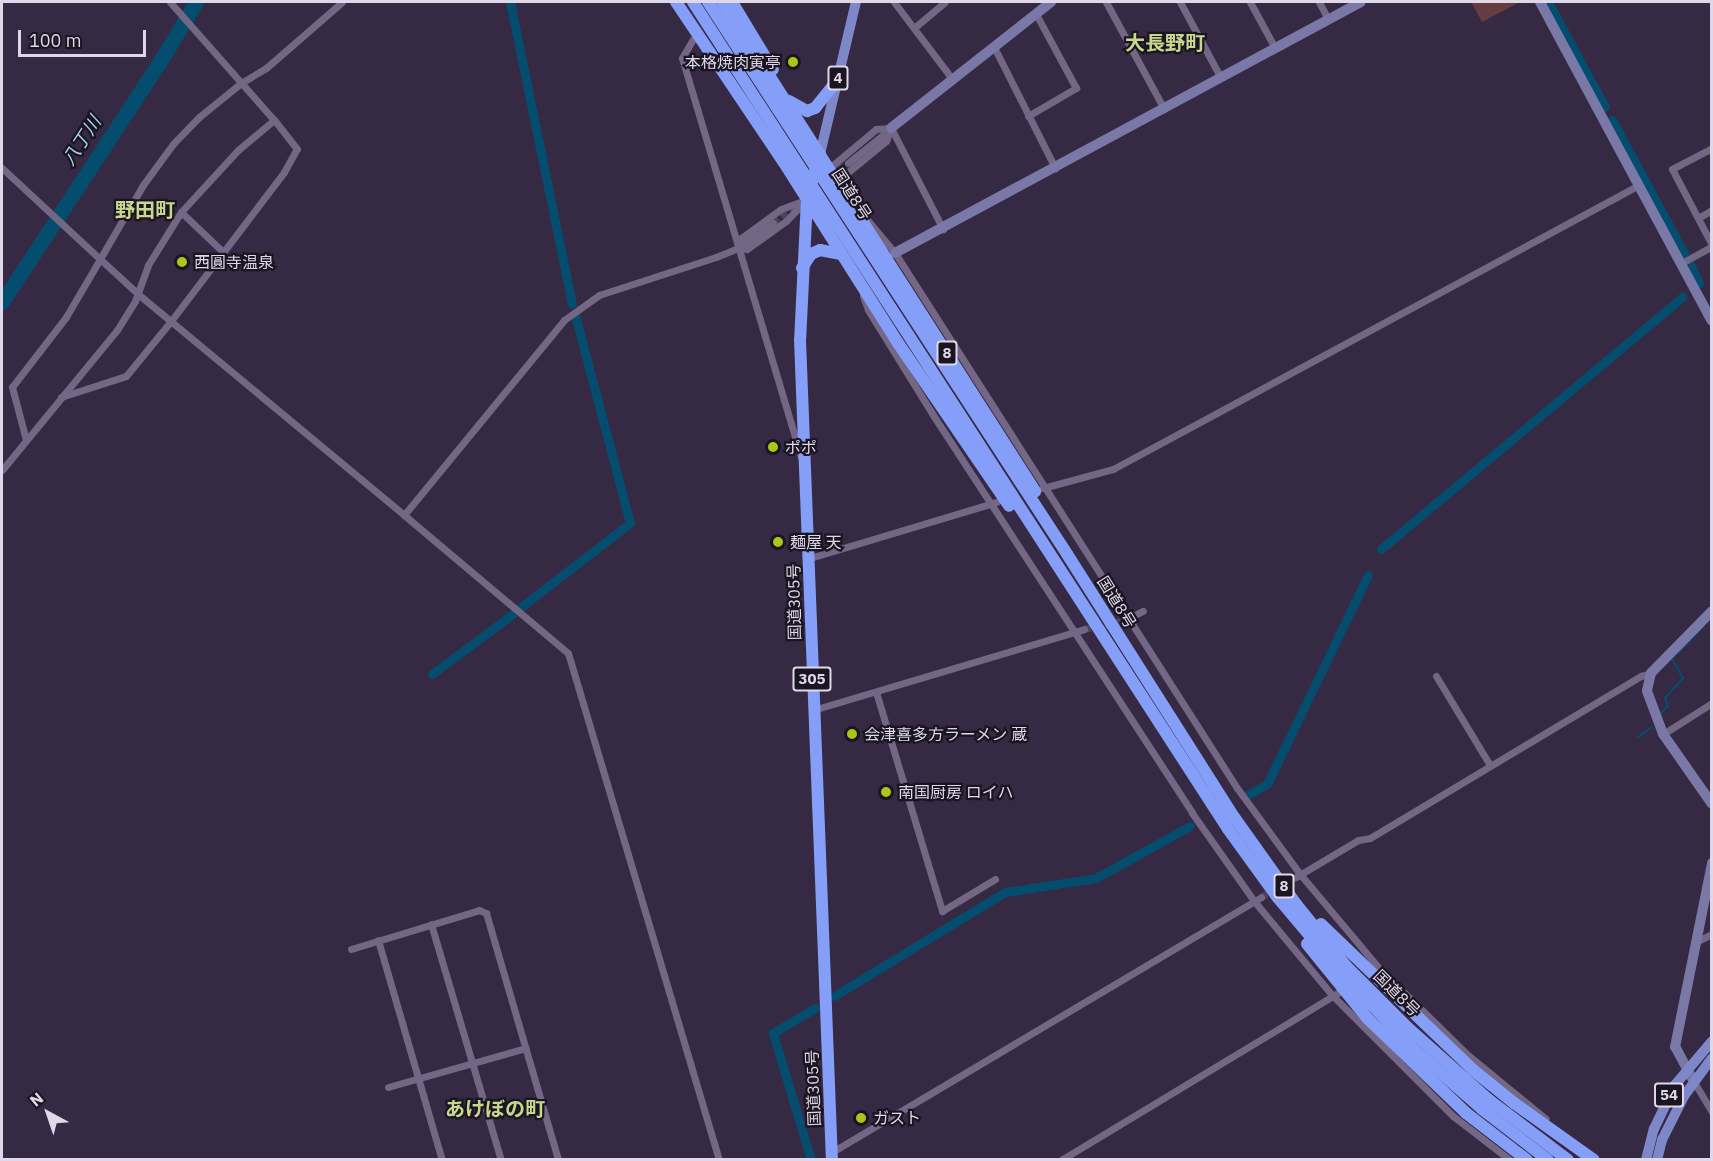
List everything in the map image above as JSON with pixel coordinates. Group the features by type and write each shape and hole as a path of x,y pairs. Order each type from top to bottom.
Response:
{"highway":[{"path":"668,2 762,145 783,161"},
{"name":"8","path":"676,2 783,161 840,255 993,483 1064,575"},
{"name":"国道8号","path":"693,2 755,86 918,326 1067,554 1234,817 1281,882 1346,966 1399,1019 1471,1085 1524,1129 1568,1160"},
{"name":"国道8号","path":"708,2 755,86 907,334 1228,829 1278,898 1342,974 1415,1050 1482,1109 1548,1160"},
{"name":"8","path":"722,2 1066,539 1067,554"},
{"path":"732,2 772,66 779,90 796,107 807,111 815,108 837,81"},
{"name":"国道305号","path":"820,154 807,199 800,339 810,558 813,711 821,828 832,1156"},
{"path":"802,268 811,254 820,250 840,255"},
{"name":"8","path":"1281,882 1456,1055 1514,1103 1594,1160"},
{"name":"8","path":"1278,898 1283,915 1368,1019 1466,1113 1527,1160"}],"main road":[{"name":"4","path":"820,154 856,2"},
{"name":"54","path":"1646,1160 1663,1106 1686,1069 1712,1041"},
{"name":"54","path":"1657,1160 1662,1140 1694,1082 1712,1058"}],"street":[{"path":"62,397 126,376 171,321 284,172 297,149 170,2"},
{"path":"26,440 12,387 66,316 143,184 173,144 199,117 241,83 266,68 342,2"},
{"path":"894,2 953,80"},
{"path":"914,27 945,2"},
{"path":"848,163 1051,2"},
{"path":"1106,2 1164,109"},
{"path":"1180,2 1221,78"},
{"path":"1250,2 1275,48"},
{"path":"1319,2 1328,19"},
{"path":"895,254 1361,2"},
{"path":"1540,2 1712,321"},
{"path":"1029,116 1077,88 1036,14"},
{"path":"693,39 682,58 805,469"},
{"path":"994,46 1055,168"},
{"path":"2,470 117,330 138,294 148,265 181,212 238,150 274,120"},
{"path":"738,248 741,238 781,209 807,199 838,181 886,141 891,128"},
{"path":"738,248 747,249 778,227 807,199 829,167 876,129 891,128"},
{"path":"891,128 943,228"},
{"path":"1680,264 1712,245 1672,170 1712,148"},
{"path":"2,168 138,294 568,653 720,1160"},
{"path":"1043,489 1113,469 1639,185"},
{"path":"854,206 895,254 1043,489 1237,788 1298,875 1377,969 1469,1056 1561,1130 1570,1144"},
{"path":"1698,218 1712,210"},
{"path":"181,212 222,251"},
{"path":"404,514 564,320 598,295 738,248 772,223"},
{"path":"860,285 868,310 1192,813 1333,996 1453,1116 1510,1160"},
{"path":"810,558 994,503"},
{"path":"1128,618 1143,611"},
{"path":"1298,875 1358,840 1370,838 1641,676 1651,673 1712,611"},
{"path":"813,711 1084,628"},
{"path":"1651,673 1647,691 1663,734 1712,804"},
{"path":"1436,676 1490,765"},
{"path":"876,692 942,911 995,879"},
{"path":"1663,734 1712,703"},
{"path":"1712,863 1694,943 1675,1047 1712,1112"},
{"path":"832,1156 1257,899"},
{"path":"351,949 478,910 486,913 558,1160"},
{"path":"431,924 501,1160"},
{"path":"1694,943 1712,934"},
{"path":"378,940 442,1160"},
{"path":"1061,1160 1341,992"},
{"path":"388,1087 526,1048"}],"shaded area":[{"path":"1471,2 1520,2 1482,22"}],"waterway":[{"name":"八丁川","path":"2,302 159,63 196,2"},
{"path":"510,2 572,304"},
{"path":"1548,2 1605,107"},
{"path":"1612,120 1685,255"},
{"path":"1691,266 1699,283"},
{"path":"1381,549 1682,297"},
{"path":"521,607 630,523 575,315"},
{"path":"1249,794 1267,784 1368,575"},
{"path":"432,674 514,613"},
{"path":"1678,653 1703,627"},
{"path":"1661,713 1668,706 1665,698 1683,678 1672,659"},
{"path":"1638,737 1652,727"},
{"path":"834,996 1005,892 1096,878 1190,826"},
{"path":"811,1160 773,1033 815,1008"}],"tunnel":[{"path":"831,176 848,163"},
{"path":"773,223 794,205"},
{"path":"1084,629 1125,620"},
{"path":"1261,897 1296,877"}],"place":[{"name":"本格焼肉寅亭","path":"793,62"},
{"name":"西圓寺温泉","path":"182,262"},
{"name":"ポポ","path":"773,447"},
{"name":"麺屋 天","path":"778,542"},
{"name":"会津喜多方ラーメン 蔵","path":"852,734"},
{"name":"南国厨房 ロイハ","path":"886,792"},
{"name":"ガスト","path":"861,1118"}],"district":[{"name":"大長野町","path":"1165,42"},
{"name":"野田町","path":"145,209"},
{"name":"あけぼの町","path":"495,1108"}]}
